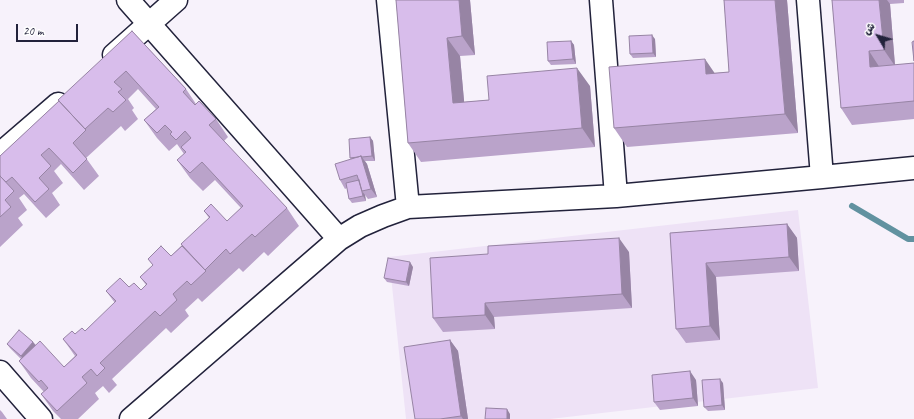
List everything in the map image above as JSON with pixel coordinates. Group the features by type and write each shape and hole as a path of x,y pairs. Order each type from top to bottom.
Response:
{"street":[{"path":"128,0 338,239"},
{"path":"101,66 176,0"},
{"path":"388,0 408,207"},
{"path":"601,0 616,196"},
{"path":"808,0 822,177"},
{"path":"0,154 71,92"},
{"path":"131,419 338,239 360,226 408,207 616,196 914,168"},
{"path":"0,372 41,419"}],"shaded area":[{"path":"798,210 818,388 550,419 406,419 389,257"}],"building":[{"path":"396,0 459,0 462,36 447,38 453,103 489,100 487,76 577,68 582,128 408,143"},
{"path":"724,0 775,0 785,114 614,128 609,67 705,59 706,74 729,72"},
{"path":"832,0 879,0 884,50 869,51 870,67 914,63 914,101 841,108"},
{"path":"132,31 186,89 183,92 195,105 199,101 216,119 209,125 287,208 255,237 252,234 230,254 226,249 205,270 181,244 210,217 204,211 211,204 227,221 243,206 202,162 190,173 177,160 186,152 181,147 191,138 185,131 176,140 170,134 172,132 165,125 157,133 144,120 159,107 126,71 114,82 122,89 118,92 126,100 113,112 108,108 85,129 58,100"},
{"path":"652,35 653,53 630,54 629,36"},
{"path":"571,41 573,59 548,61 547,42"},
{"path":"914,41 914,61 912,42"},
{"path":"59,101 86,130 73,143 87,159 73,173 49,148 41,155 51,166 39,178 49,189 35,202 12,177 6,182 0,176 0,156"},
{"path":"370,137 372,156 350,158 349,139"},
{"path":"361,156 371,189 362,191 357,175 340,180 335,164"},
{"path":"0,176 14,191 5,200 11,207 0,217"},
{"path":"359,180 363,196 349,199 346,183"},
{"path":"787,224 789,257 706,263 710,326 676,329 670,233"},
{"path":"619,238 622,294 485,303 485,315 433,318 430,258 488,254 488,246"},
{"path":"161,246 171,256 182,246 206,271 191,285 187,281 173,294 177,300 160,316 155,311 100,363 105,368 97,376 91,369 82,377 87,383 57,411 41,394 48,388 41,380 39,382 19,361 40,341 64,367 77,355 63,339 72,331 75,334 82,328 85,331 116,301 106,291 120,278 129,287 134,283 141,290 147,284 140,277 153,265 148,259"},
{"path":"388,258 410,262 406,282 384,278"},
{"path":"19,330 33,342 21,356 7,344"},
{"path":"450,340 461,416 440,419 415,419 404,347"},
{"path":"690,371 693,398 654,402 652,375"},
{"path":"720,379 722,405 704,407 702,380"},
{"path":"486,408 507,409 507,419 485,419"}],"waterway":[{"path":"852,206 908,239 914,239"}]}
